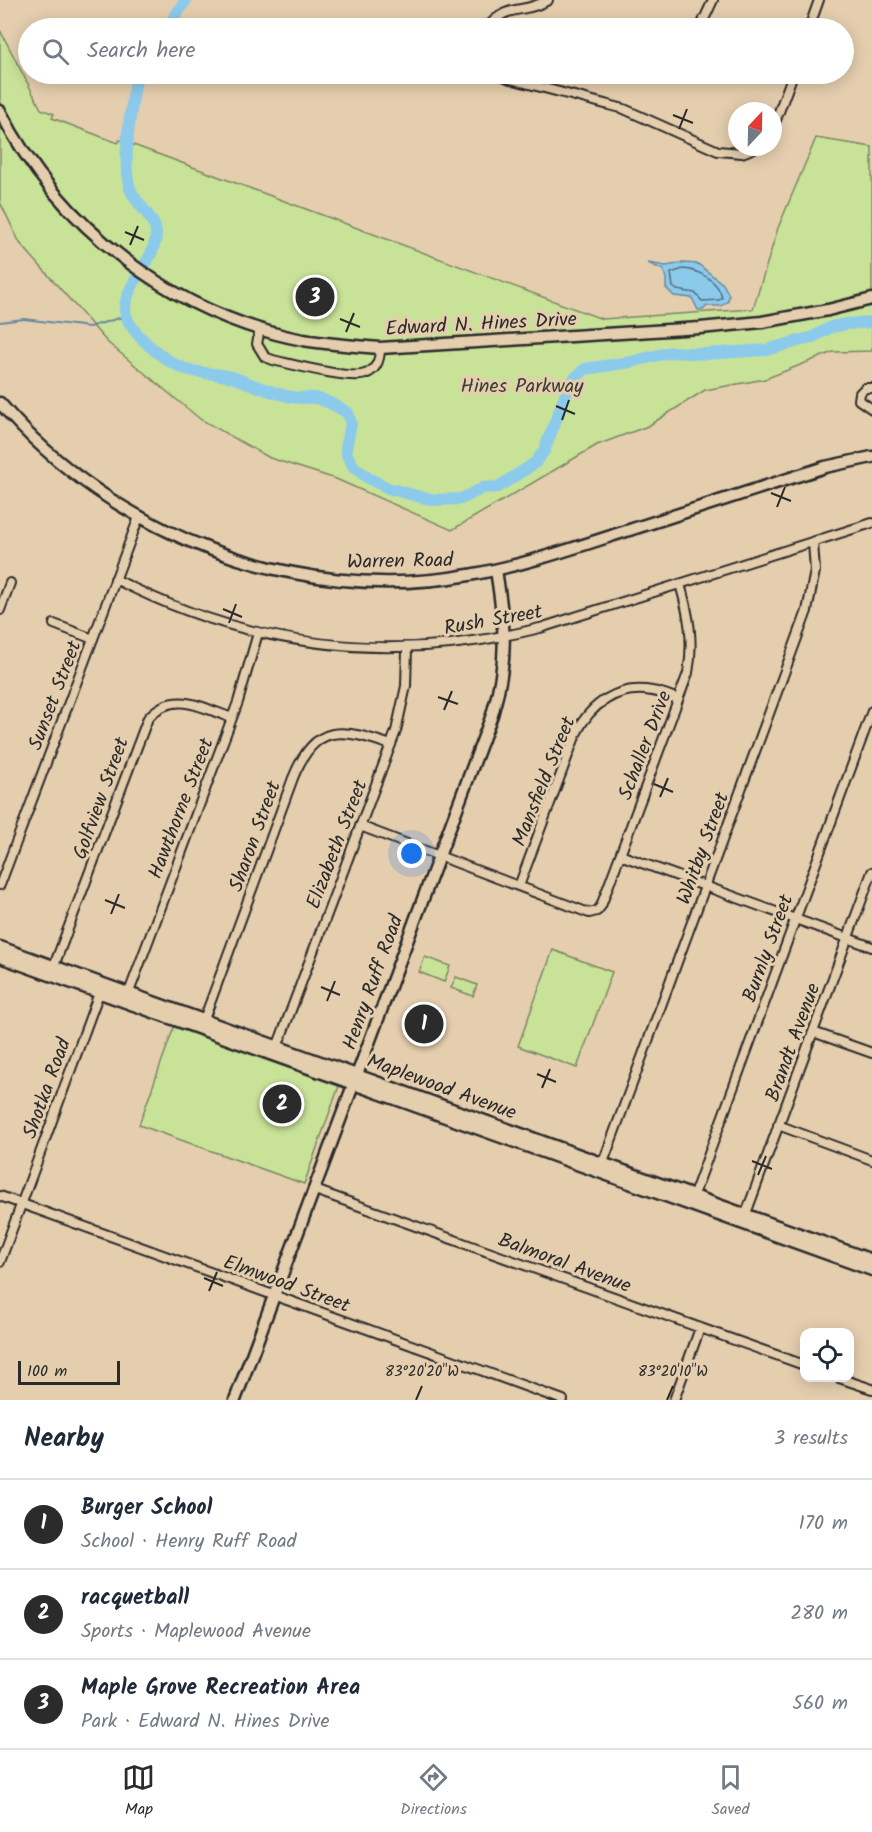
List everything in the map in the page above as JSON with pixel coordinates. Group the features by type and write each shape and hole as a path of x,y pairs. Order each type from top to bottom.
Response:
{"street":[{"path":"495,18 505,12 533,7 548,0"},
{"path":"705,18 713,0"},
{"path":"813,18 819,0"},
{"path":"529,84 624,109 718,151 728,152"},
{"path":"782,104 789,84"},
{"name":"Edward N. Hines Drive","path":"0,111 21,148 49,187 81,221 128,262 151,278 201,306 260,329 303,340 380,348 700,328 762,322 872,299"},
{"path":"260,329 258,344 265,357 339,373 363,375 373,370 379,360 380,348"},
{"path":"872,388 865,388 860,393 859,400 872,410"},
{"name":"Warren Road","path":"0,403 34,439 68,469 139,517 178,537 261,566 312,576 370,581 408,582 449,579 496,570 543,558 825,467 872,457"},
{"name":"Sunset Street","path":"0,885 139,517"},
{"name":"Rush Street","path":"115,579 183,610 258,633 328,645 407,649 505,637 561,623 872,523"},
{"name":"Whitby Street","path":"601,1168 807,611 815,571 813,542"},
{"name":"Henry Ruff Road","path":"236,1400 492,715 503,670 505,637 496,570"},
{"path":"0,610 10,583"},
{"name":"Schaller Drive","path":"519,886 589,913 595,912 601,906 688,673 692,642 690,617 680,584"},
{"path":"54,624 93,639"},
{"name":"Hawthorne Street","path":"127,998 232,718 258,633"},
{"name":"Elizabeth Street","path":"276,1051 391,745 404,698 407,649"},
{"name":"Mansfield Street","path":"519,886 576,734 587,715 606,699 628,691 651,690 678,699"},
{"name":"Golfview Street","path":"52,971 148,718 161,706 180,702 190,703 232,718"},
{"name":"Burnly Street","path":"692,1200 872,711"},
{"name":"Sharon Street","path":"202,1024 292,778 304,754 321,739 341,732 363,734 391,745"},
{"path":"360,826 519,886"},
{"path":"620,855 872,947"},
{"name":"Brandt Avenue","path":"744,1219 872,872"},
{"name":"Maplewood Avenue","path":"0,947 99,993 127,998"},
{"name":"Maplewood Avenue","path":"0,957 52,971 202,1024 872,1266"},
{"name":"Shotka Road","path":"0,1262 99,993"},
{"path":"813,1032 872,1053"},
{"path":"778,1125 872,1160"},
{"name":"Balmoral Avenue","path":"315,1190 800,1364"},
{"name":"Elmwood Street","path":"0,1196 563,1400"},
{"path":"674,1400 700,1328"},
{"path":"853,1382 872,1389"}],"green space":[{"name":"Hines Parkway","path":"0,30 18,65 18,84 28,84 41,109 54,114 52,118 118,143 120,140 602,319 753,309 778,228 816,138 872,147 872,351 833,352 765,379 705,390 648,426 597,445 452,530 336,479 270,458 200,419 107,342 20,243 0,202"},
{"path":"553,950 612,972 577,1068 518,1046"},
{"path":"425,957 450,966 444,982 419,972"},
{"path":"456,977 477,985 473,996 451,988"},
{"path":"174,1027 339,1086 304,1184 139,1125"}],"water":[{"path":"648,263 666,266 683,263 698,264 723,284 729,295 728,301 721,306 707,306 703,310 698,310 692,298 674,296 666,288 663,270"}],"waterway":[{"path":"174,18 186,0"},
{"path":"135,84 128,133 128,180 131,191 153,222 156,233 155,243 147,262 127,298 126,316 131,325 146,343 166,359 183,368 232,377 295,398 319,399 348,413 351,424 346,448 347,455 354,467 368,478 388,488 434,500 461,499 483,488 498,487 535,463 544,451 567,391 574,379 585,369 631,362 671,352 705,354 766,350 813,337 831,327 872,322"},
{"path":"0,322 24,319 89,327 126,316"}],"place":[{"name":"Maple Grove Recreation Area","path":"315,297"},
{"name":"Burger School","path":"424,1024"},
{"name":"racquetball","path":"282,1104"}]}
